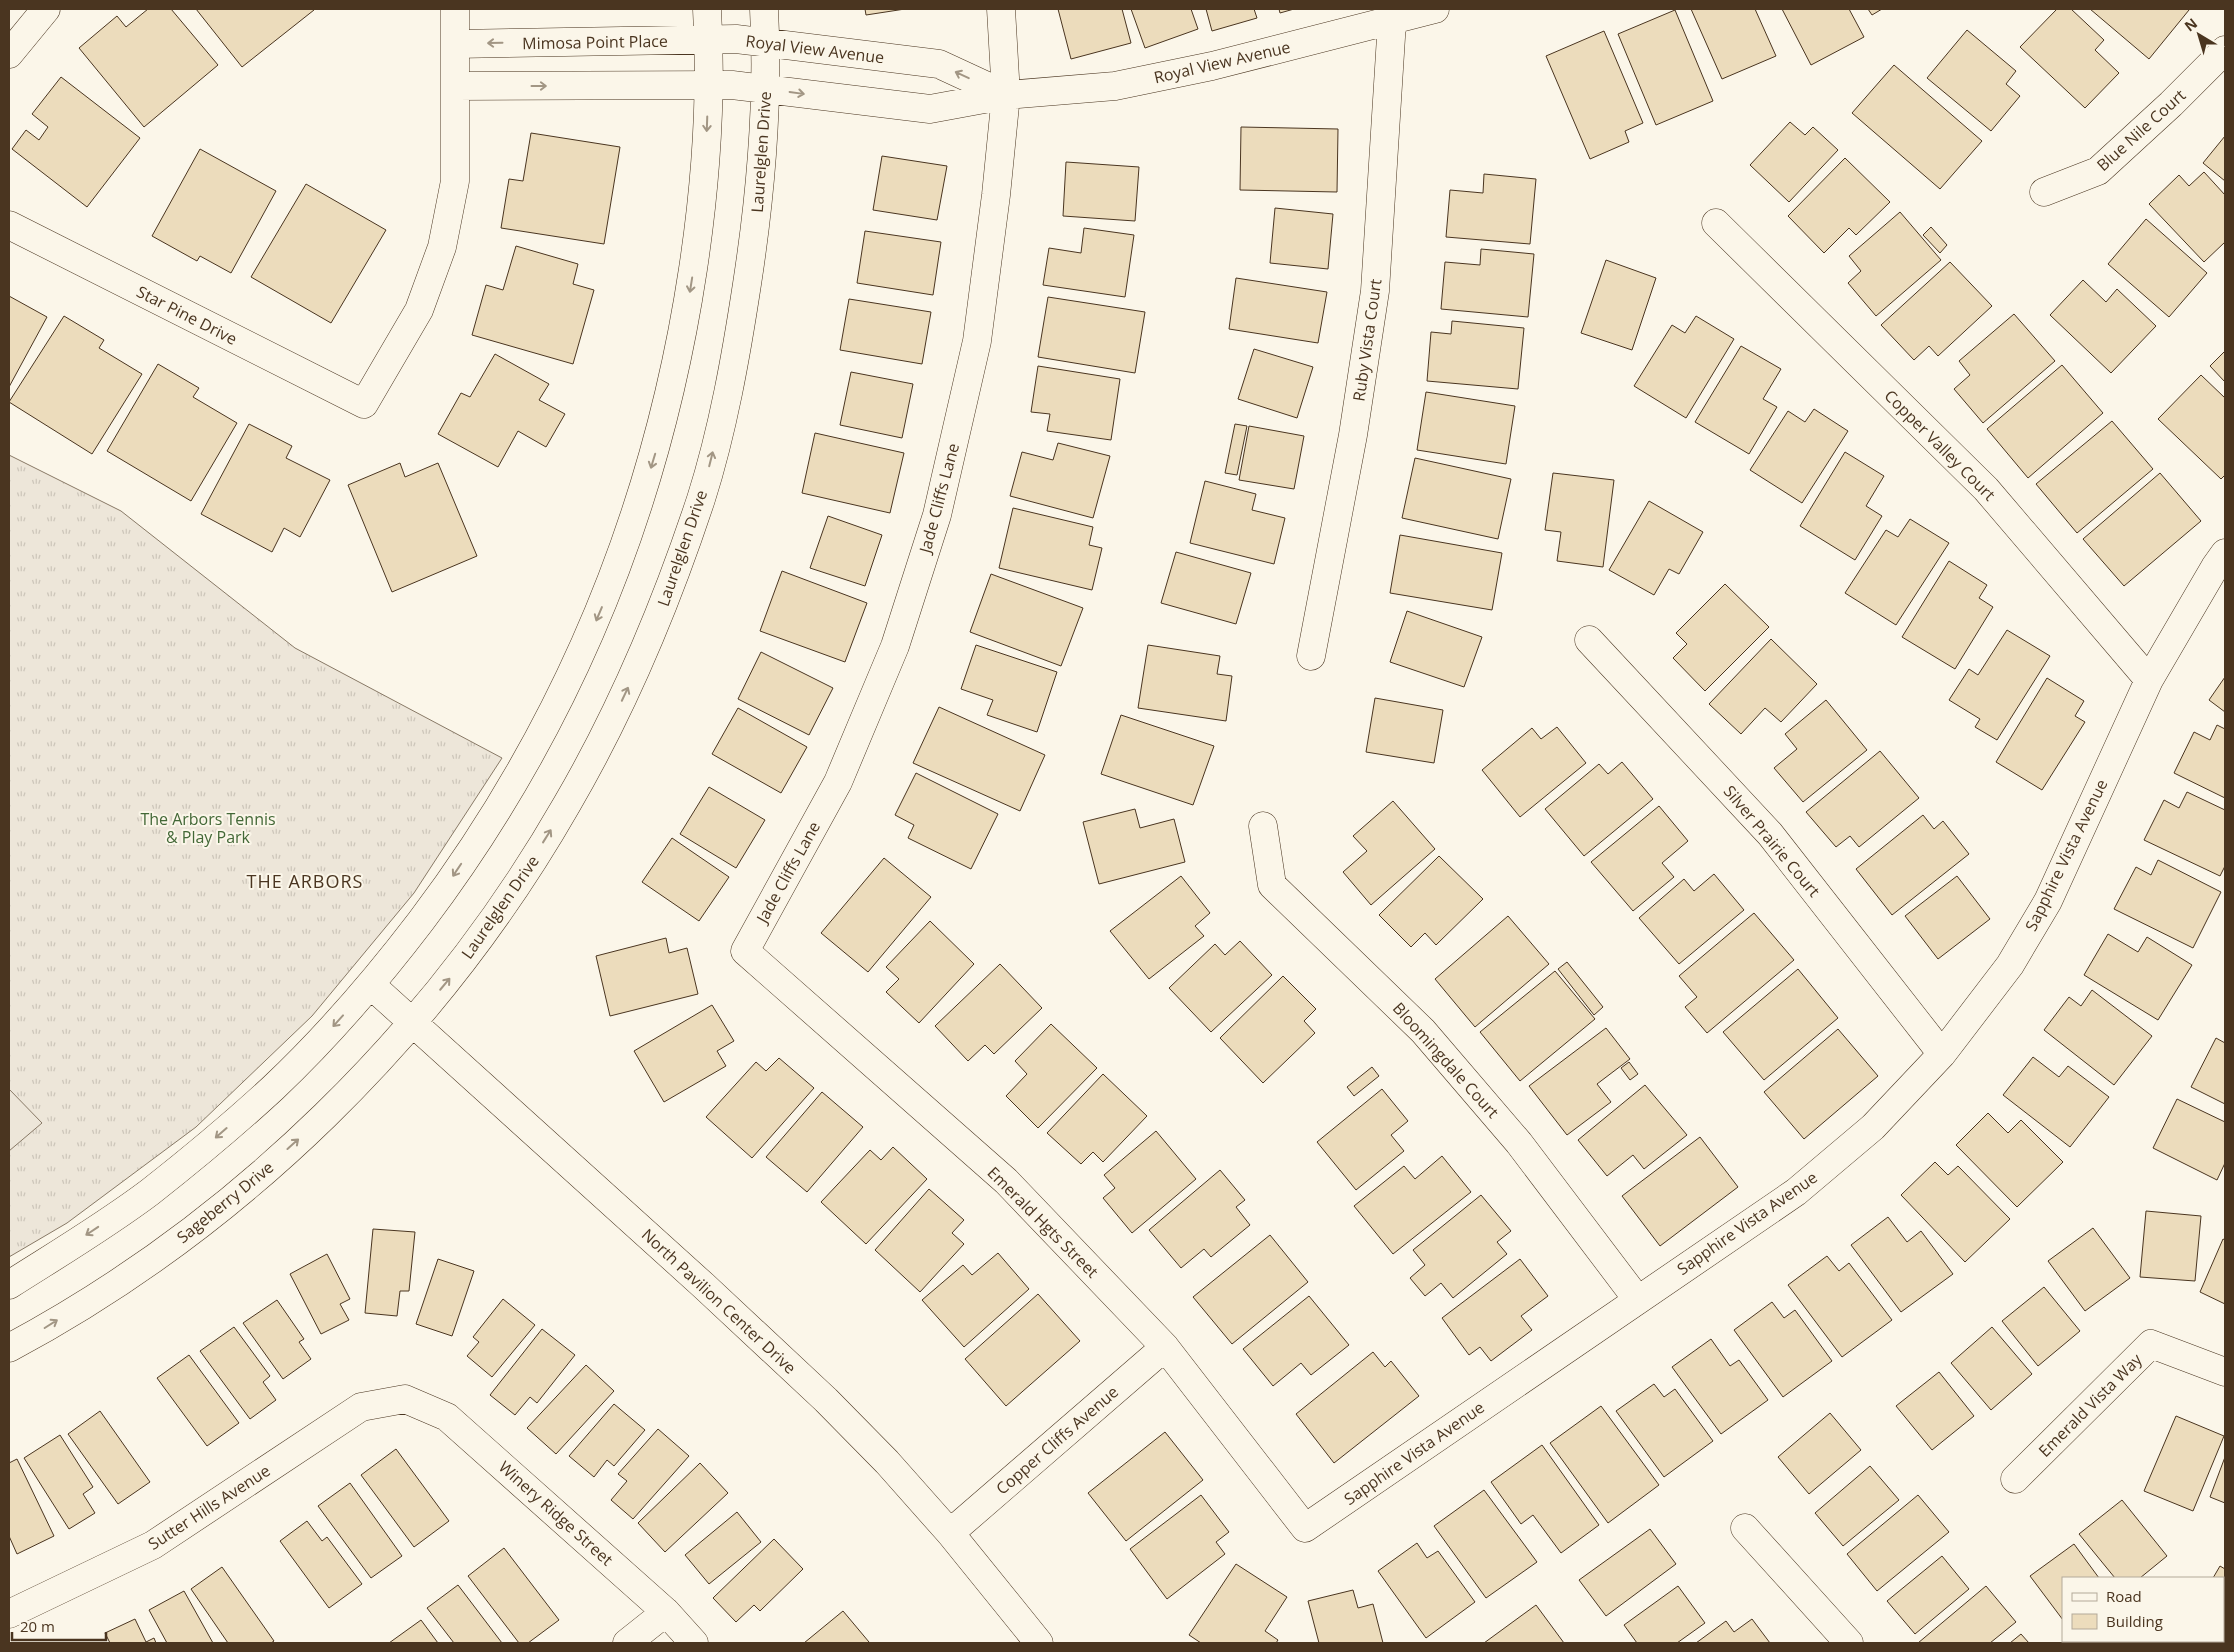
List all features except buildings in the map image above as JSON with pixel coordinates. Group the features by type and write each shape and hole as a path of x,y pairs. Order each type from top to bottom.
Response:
{"street":[{"path":"9,54 46,9"},
{"path":"455,9 455,86 720,86"},
{"path":"9,1285 148,1193 214,1140 274,1086 371,984 442,893 485,830 526,764 566,687 599,612 628,538 654,458 672,386 688,305 720,86 709,40 707,9"},
{"name":"Laurelglen Drive","path":"413,1021 481,937 566,806 607,731 644,653 702,496 724,407 742,320 759,194 766,89 764,9"},
{"name":"Jade Cliffs Lane","path":"745,951 838,782 895,646 937,515 977,342 1006,96 1001,9"},
{"name":"Royal View Avenue","path":"720,86 766,89 930,109 1006,96 1114,86 1212,66 1435,9"},
{"name":"Ruby Vista Court","path":"1311,656 1353,435 1375,291 1392,20"},
{"name":"Mimosa Point Place","path":"455,44 736,39"},
{"name":"Royal View Avenue","path":"736,39 939,64 1006,96"},
{"name":"Blue Nile Court","path":"2044,192 2098,171 2171,104 2225,50"},
{"name":"Star Pine Drive","path":"9,226 364,404 419,310 442,247 455,181 455,86"},
{"name":"Copper Valley Court","path":"1716,223 1986,489 2149,680"},
{"name":"Sapphire Vista Avenue","path":"1305,1528 1796,1192 1873,1127 1942,1054 2010,965 2048,901 2149,680 2225,552"},
{"name":"Silver Prairie Court","path":"1589,640 1770,834 1942,1054"},
{"name":"Bloomingdale Court","path":"1262,826 1272,885 1423,1031 1519,1143 1637,1299"},
{"name":"Emerald Hgts Street","path":"745,951 1006,1181 1165,1347 1305,1528"},
{"name":"North Pavilion Center Drive","path":"371,984 704,1286 826,1400 887,1462 950,1533 1039,1643"},
{"name":"Sageberry Drive","path":"9,1348 122,1280 198,1227 320,1120 369,1071 413,1021"},
{"name":"Emerald Vista Way","path":"2016,1479 2151,1344 2225,1372"},
{"name":"Copper Cliffs Avenue","path":"950,1533 1165,1347"},
{"name":"Winery Ridge Street","path":"405,1399 447,1416 666,1612 694,1643"},
{"name":"Sutter Hills Avenue","path":"9,1614 153,1545 362,1407 405,1399"},
{"path":"1745,1528 1849,1643"},
{"path":"627,1643 666,1612"}],"green space":[{"name":"The Arbors Tennis & Play Park","path":"9,455 121,511 295,648 502,758 414,893 312,1016 196,1127 67,1223 9,1257"},
{"path":"9,1089 42,1123 9,1151"}],"district":[{"name":"THE ARBORS","path":"305,881"}]}
